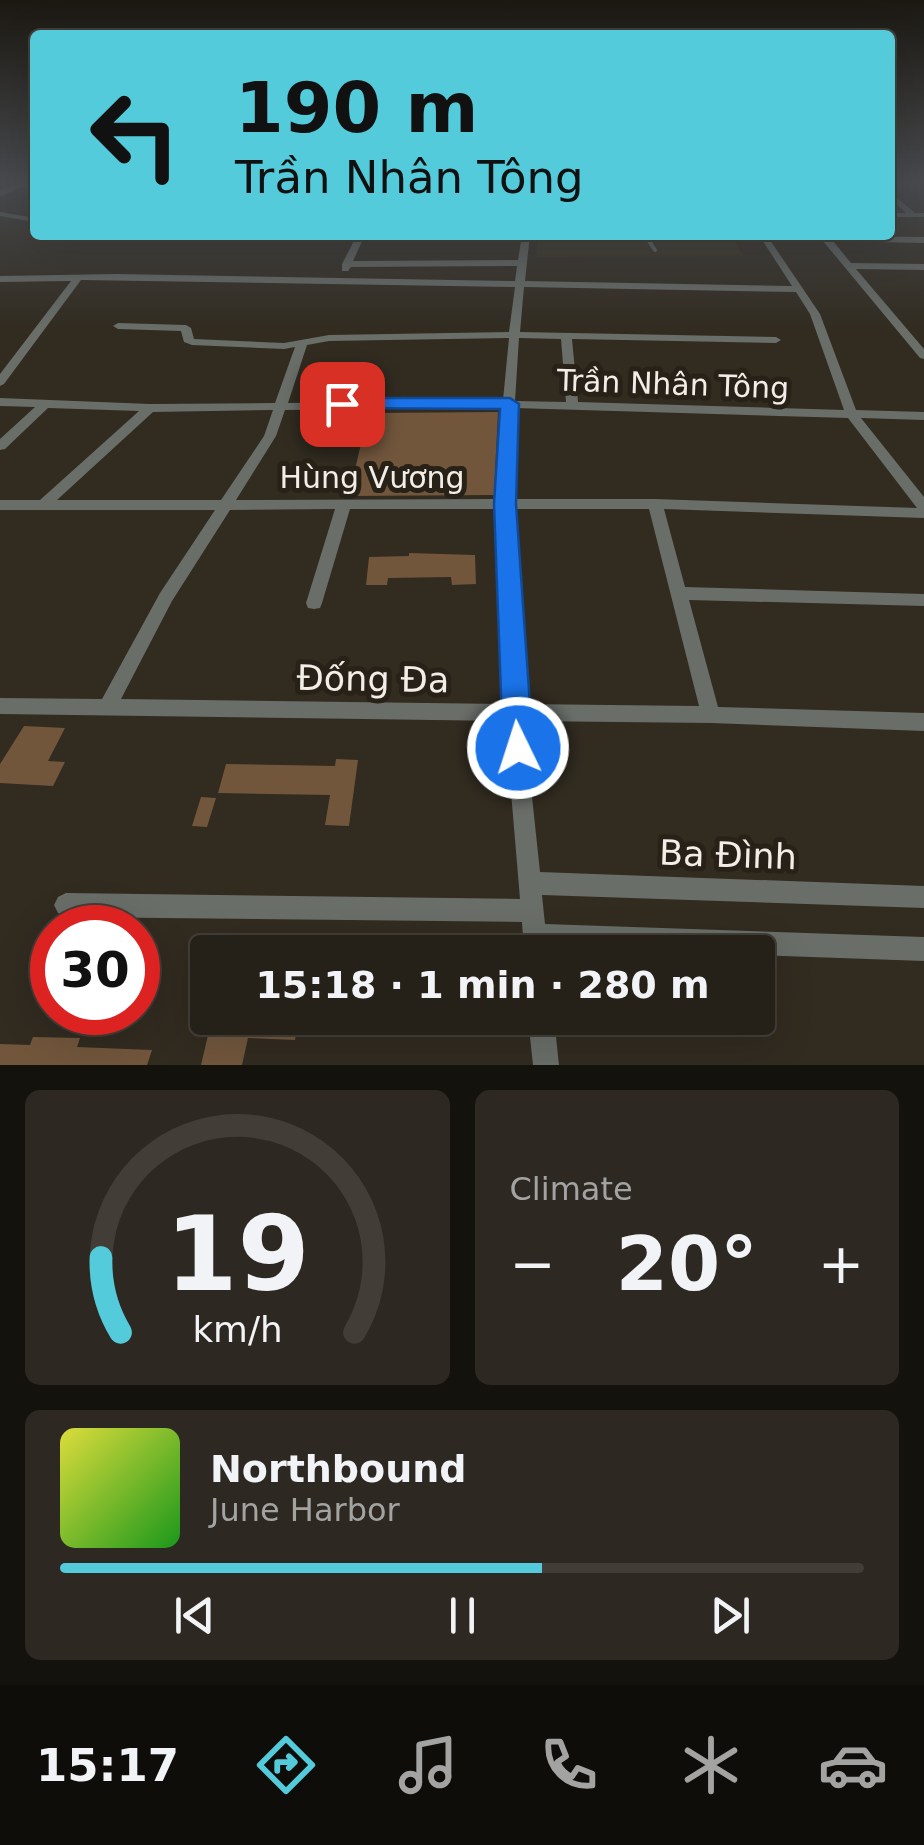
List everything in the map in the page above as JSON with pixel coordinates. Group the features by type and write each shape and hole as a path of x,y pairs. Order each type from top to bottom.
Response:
{"street":[{"path":"895,239 924,240"},
{"path":"340,282 359,240"},
{"path":"525,240 518,286 505,504 515,714 534,933"},
{"path":"766,240 815,314 852,415 924,510"},
{"path":"827,240 924,356"},
{"path":"347,264 522,263"},
{"path":"849,266 919,267 924,278"},
{"path":"0,382 78,278"},
{"path":"0,279 799,289"},
{"path":"118,326 186,328 192,342 302,344 330,338 515,335 776,340"},
{"path":"566,336 572,406"},
{"path":"108,707 166,597 270,436 302,344"},
{"name":"Trần Nhân Tông","path":"0,402 150,408 510,404 924,416"},
{"path":"0,446 43,406"},
{"path":"42,505 150,408"},
{"path":"314,603 344,504"},
{"path":"654,504 711,715"},
{"name":"Hùng Vương","path":"0,505 654,504 924,510"},
{"path":"678,593 924,600"},
{"name":"Đống Đa","path":"0,706 711,715 924,722"},
{"name":"Ba Đình","path":"529,883 924,897"},
{"path":"160,911 534,933 924,949"},
{"path":"543,1035 546,1065"}],"lane":[{"path":"648,240 655,250"}],"shaded area":[{"path":"538,240 734,240 744,256 536,257"}],"building":[{"path":"498,412 494,495 349,496 368,413"},
{"path":"409,553 475,555 476,584 452,585 451,577 388,578 387,585 366,585 369,557"},
{"path":"24,726 65,728 48,761 65,762 53,786 0,783 0,764"},
{"path":"336,759 358,760 349,826 325,825 330,795 218,793 226,764 335,766"},
{"path":"201,797 216,798 207,827 192,826"},
{"path":"208,1035 296,1035 295,1040 248,1038 242,1065 201,1065"},
{"path":"33,1037 80,1038 77,1047 152,1050 147,1065 0,1065 0,1044 30,1045"}],"route":[{"path":"342,404 510,404 505,504 518,748"}]}
